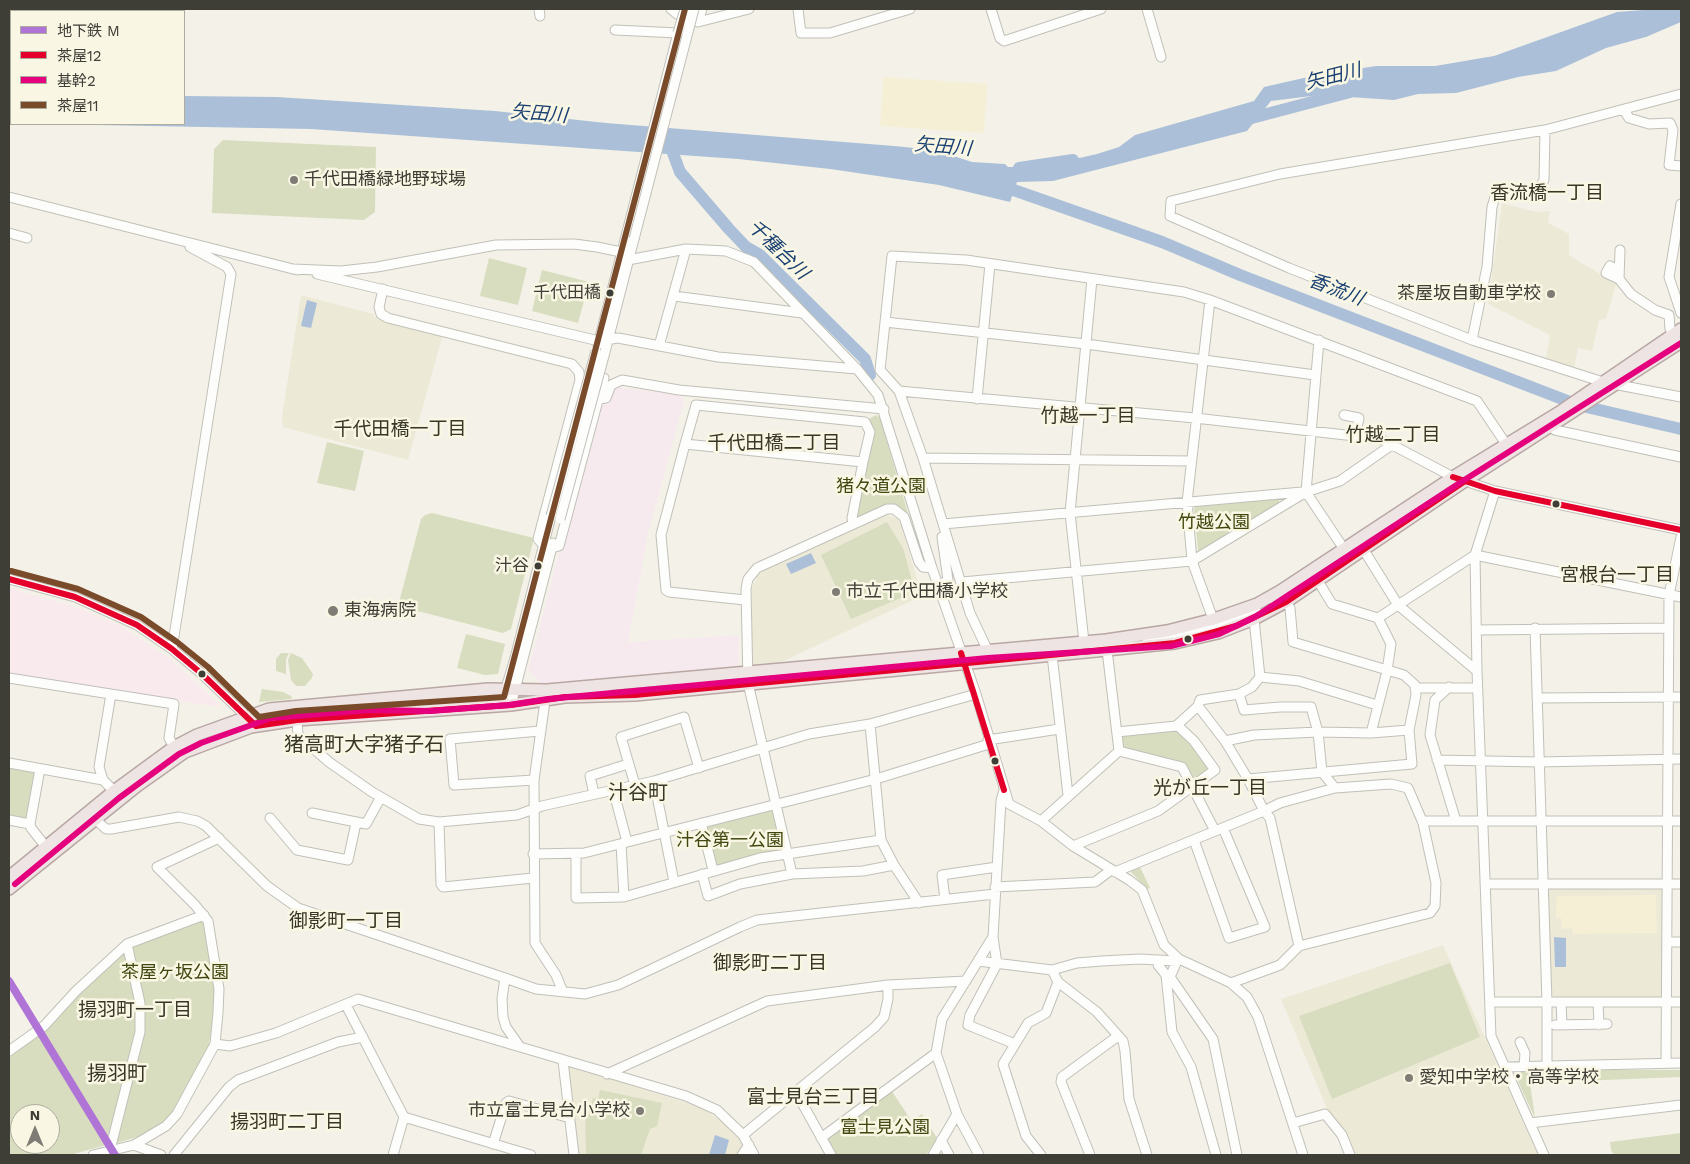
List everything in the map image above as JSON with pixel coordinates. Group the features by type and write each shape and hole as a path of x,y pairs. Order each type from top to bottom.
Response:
{"main road":[{"path":"9,889 136,786 185,752 230,733 256,726 508,696 635,695 748,679 777,681 963,658 987,649 1084,642 1107,645 1190,639 1252,610 1465,481 1570,414 1646,353 1679,335"},
{"path":"1361,544 1453,477 1602,387 1617,384 1679,335"},
{"path":"1252,610 1286,602 1338,566 1347,553"},
{"path":"9,877 114,791 174,747 197,735 246,716 269,710 370,701 546,695 748,679 963,658 1052,655 1167,631 1216,626"}],"street":[{"path":"604,340 623,243 685,9"},
{"path":"508,696 600,352 634,239 694,9"},
{"path":"698,22 702,9"},
{"path":"675,10 698,22 749,9"},
{"path":"798,9 801,33 830,33 910,9"},
{"path":"990,9 1000,38 1004,41 1101,9"},
{"path":"1147,9 1161,57"},
{"path":"615,30 678,33"},
{"path":"1602,387 1472,340 1289,268 1170,216 1172,201 1280,174 1545,130 1681,94"},
{"path":"1624,110 1629,118 1649,124 1670,123 1677,128 1669,165 1681,166"},
{"path":"1472,340 1487,267 1492,207 1495,198 1503,195 1536,192 1540,187 1544,180 1545,130"},
{"path":"9,197 293,269 604,340 618,338 718,357 857,369"},
{"path":"1681,204 1669,277 1681,313"},
{"path":"9,233 27,238"},
{"path":"172,649 231,274 227,268 177,240"},
{"path":"293,269 347,270 496,245 574,244 621,252 628,260"},
{"path":"628,260 686,249 726,251 745,257 754,262 857,369 878,395 884,409 929,568 939,586 976,694 1009,804 1041,821 1073,846 1142,890 1164,945 1178,960"},
{"path":"659,346 686,249"},
{"path":"1620,250 1619,275 1631,294 1654,310 1669,315 1670,329 1679,335"},
{"path":"987,649 970,613 923,458 899,391 880,370 892,256 966,260 1184,292 1319,340 1477,401 1506,444"},
{"path":"977,399 985,332 990,264"},
{"path":"345,280 341,275 347,270"},
{"path":"1084,642 1070,513 1092,279"},
{"path":"383,289 379,307 381,314 388,318 572,364 579,372 580,380 538,539 548,547 559,546 604,378 579,372"},
{"path":"674,296 802,313"},
{"path":"1210,300 1195,418 1187,502 1192,562 1216,626"},
{"path":"885,322 1202,358 1315,375"},
{"path":"1319,340 1306,492 1347,553"},
{"path":"599,399 606,398 612,385 622,380 679,390 884,409"},
{"path":"1617,384 1681,397"},
{"path":"899,391 977,399 1080,406 1381,439 1390,446 1453,477 1496,491 1681,530"},
{"path":"745,600 669,592 666,590 661,535 696,405 865,422 870,432 852,518 853,524"},
{"path":"1344,415 1359,418 1355,436"},
{"path":"1550,427 1554,430 1681,456"},
{"path":"684,444 863,462"},
{"path":"944,524 1306,492 1340,481 1390,446"},
{"path":"923,458 1075,458 1191,462"},
{"path":"1496,491 1475,555 1476,671 1491,1036 1544,1155"},
{"path":"962,582 1192,562 1306,492"},
{"path":"792,874 762,749 748,679 745,600 748,579 757,568 887,509 899,511 907,523 919,562 929,568"},
{"path":"939,586 948,580 942,536 947,535"},
{"path":"1666,1062 1668,628 1669,595 1681,536"},
{"path":"1361,544 1398,605 1476,671"},
{"path":"1378,618 1475,555 1681,597"},
{"path":"1117,732 1177,725 1198,706 1200,700 1239,694 1252,687 1260,677 1252,610 1338,566"},
{"path":"9,579 76,597 110,610 137,625 172,649 256,726"},
{"path":"1318,581 1332,604 1378,618 1391,644 1387,670 1371,733"},
{"path":"1248,779 1412,764 1408,730 1415,688 1404,675 1293,642 1290,608 1286,602"},
{"path":"1535,628 1547,1002 1547,1066"},
{"path":"1477,630 1668,628"},
{"path":"1107,645 1119,751"},
{"path":"1052,655 1068,795"},
{"path":"1260,677 1299,681 1377,705"},
{"path":"9,678 174,704 169,738 174,747"},
{"path":"1449,687 1435,700 1430,727 1437,760 1456,821"},
{"path":"1415,688 1477,688"},
{"path":"111,694 99,767 103,780 114,791"},
{"path":"297,720 298,735 329,762 381,797 419,819 439,822 517,816 613,789 654,781 809,734 870,724 976,694"},
{"path":"1239,694 1244,710 1311,707 1318,732 1322,772 1335,788"},
{"path":"546,695 534,780 535,943 556,975 563,992"},
{"path":"1537,698 1681,697"},
{"path":"1198,706 1225,742 1248,779 1264,811 1270,818 1299,946"},
{"path":"635,785 621,737 684,717 699,768"},
{"path":"870,724 881,840 894,865 919,902"},
{"path":"1073,846 1158,811 1215,770 1194,741 1177,725"},
{"path":"533,854 576,854 624,843 876,778 989,742 1059,729"},
{"path":"1225,742 1254,735 1318,732 1371,733 1408,730"},
{"path":"534,780 454,785 450,739 540,731"},
{"path":"1119,751 1182,767 1191,787 1219,829 1265,927 1229,938 1194,840"},
{"path":"1041,821 1119,751"},
{"path":"1437,760 1538,762 1681,759"},
{"path":"9,763 103,780"},
{"path":"594,794 590,776 628,764"},
{"path":"40,768 30,824 46,847"},
{"path":"654,781 674,882"},
{"path":"96,820 106,829 111,829 187,818 206,826 267,886 298,908 536,988 585,994 618,986 749,923 945,899 995,890 1095,882 1113,871 1194,840 1280,803 1335,788 1391,784 1408,788 1422,821 1436,883 1435,906 1430,913 1299,946 1280,965 1231,983"},
{"path":"613,789 624,843 624,897"},
{"path":"1004,790 1001,801 996,867 993,937 997,964 970,1015 968,1025 1015,1044"},
{"path":"312,813 366,824 381,797"},
{"path":"270,818 297,850 348,860 356,823"},
{"path":"9,820 30,824"},
{"path":"1422,821 1681,821"},
{"path":"439,822 440,884 443,887 534,878"},
{"path":"701,823 713,870"},
{"path":"93,1155 134,1145 166,1126 177,1114 215,1044 219,989 208,921 195,904 157,867 219,838"},
{"path":"576,854 576,898 624,897 713,870 786,854 881,840"},
{"path":"702,874 708,896 740,884 792,874 863,871 894,865"},
{"path":"945,899 942,875 996,867"},
{"path":"1485,884 1681,884"},
{"path":"9,1051 44,1026 76,991 128,944 204,915"},
{"path":"979,1155 957,1114 936,1053 942,1019 993,937"},
{"path":"1668,942 1681,942"},
{"path":"110,1150 140,1032 140,1003 128,944"},
{"path":"1158,960 1158,965 1213,1038 1237,1155"},
{"path":"1178,960 1168,976 1172,1032 1191,1067 1216,1155"},
{"path":"978,961 1052,970 1085,963 1178,960 1231,983 1247,997 1258,1017 1303,1155"},
{"path":"1052,970 1057,982 1097,1012 1122,1041 1125,1051 1129,1099 1147,1155"},
{"path":"505,978 502,999 503,1017 506,1027 520,1047"},
{"path":"608,1074 767,1001 888,985 966,981"},
{"path":"1040,1155 1026,1136 1003,1064 1028,1024 1046,1013 1057,982"},
{"path":"742,1135 880,1022 884,1017 888,1000 888,985"},
{"path":"215,1044 230,1046 276,1033 358,1000 686,1096 717,1110 742,1135 754,1155"},
{"path":"1490,1002 1681,1002"},
{"path":"1560,1002 1558,1025 1603,1025 1598,1002"},
{"path":"346,1005 404,1117 393,1155"},
{"path":"1090,1155 1061,1082 1062,1077 1118,1036"},
{"path":"174,1155 229,1087 238,1080 338,1042 363,1038"},
{"path":"1520,1042 1525,1053 1524,1066"},
{"path":"822,1138 936,1053"},
{"path":"563,1061 574,1155"},
{"path":"1505,1067 1681,1063"},
{"path":"796,1092 831,1155"},
{"path":"493,1144 506,1103 509,1101 570,1118"},
{"path":"1530,1122 1681,1105"},
{"path":"933,1155 957,1114"},
{"path":"1293,1123 1325,1114 1342,1135 1350,1155"},
{"path":"404,1117 530,1155"},
{"path":"941,1140 949,1155"},
{"path":"134,1145 161,1155"},
{"path":"742,1155 749,1146"}],"shaded area":[{"name":"茶屋坂自動車学校","path":"1502,203 1536,212 1550,211 1548,223 1569,234 1569,255 1616,284 1606,319 1599,320 1592,351 1578,348 1574,368 1546,359 1550,335 1488,304"},
{"path":"301,295 373,314 376,318 443,334 408,460 283,427 282,417"},
{"path":"604,385 681,395 684,401 648,534 628,642 739,635 738,666 541,684 528,670"},
{"name":"市立千代田橋小学校","path":"887,515 898,519 901,524 922,596 781,662 755,664 751,662 752,588 758,575 767,569"},
{"path":"9,588 79,608 119,625 168,657 219,704 218,707 9,674"},
{"path":"1551,887 1659,888 1662,890 1662,996 1659,998 1556,999 1552,997 1548,891"},
{"name":"愛知中学校・高等学校","path":"1443,945 1538,1155 1353,1155 1341,1127 1331,1118 1281,999"},
{"name":"市立富士見台小学校","path":"571,1066 703,1108 729,1127 744,1144 740,1155 577,1155 568,1068"}],"green space":[{"name":"千代田橋緑地野球場","path":"223,140 376,147 375,212 364,220 212,213 214,149"},
{"path":"489,258 527,268 518,305 480,296"},
{"path":"542,270 589,282 578,323 532,311"},
{"name":"猪々道公園","path":"876,415 880,418 909,517 903,510 894,506 858,518 856,515 867,420"},
{"path":"327,442 364,451 355,491 317,483"},
{"name":"竹越公園","path":"1278,498 1280,504 1202,553 1198,551 1194,508 1196,506"},
{"path":"432,513 534,538 511,629 503,633 398,606 421,519 425,515"},
{"path":"887,522 903,548 915,592 851,619 821,555"},
{"path":"466,634 505,644 498,674 485,675 457,668"},
{"path":"281,653 289,653 286,659 286,674 276,671 276,659"},
{"path":"291,653 302,658 313,674 305,686 296,686 291,680 288,660"},
{"path":"262,689 283,692 291,696 292,699 259,702"},
{"path":"1176,725 1211,768 1195,780 1191,779 1184,764 1121,748 1119,736"},
{"path":"9,767 34,771 36,774 28,818 26,819 9,817"},
{"name":"汁谷第一公園","path":"769,810 773,811 782,848 780,852 717,867 714,865 705,826"},
{"path":"1140,867 1150,888 1147,889 1130,871"},
{"name":"茶屋ヶ坂公園","path":"199,920 205,922 216,990 216,1004 208,1049 178,1107 162,1125 141,1136 117,1143 115,1142 140,1047 131,947"},
{"name":"茶屋ヶ坂公園","path":"126,951 137,1004 136,1036 108,1142 106,1145 70,1155 9,1155 9,1055"},
{"path":"1450,963 1480,1037 1332,1099 1299,1016"},
{"path":"1519,1070 1681,1070 1681,1077 1530,1083 1535,1118 1515,1075"},
{"path":"600,1090 662,1103 657,1126 650,1129 641,1155 586,1155 585,1108 590,1109 593,1098 598,1099"},
{"name":"富士見公園","path":"891,1090 911,1120 922,1114 937,1138 926,1155 837,1155 827,1139"},
{"path":"1681,1133 1681,1155 1614,1155 1611,1150 1610,1142"}],"sand":[{"path":"99,9 180,9 180,10"},
{"path":"883,77 987,84 984,133 880,126"},
{"path":"1656,895 1657,933 1573,934 1572,928 1562,929 1561,918 1556,918 1557,896"}],"water":[{"name":"矢田川","path":"1681,9 1681,22 1646,37 1606,48 1556,71 1518,77 1456,93 1418,94 1394,100 1320,95 1271,101 1247,131 1053,181 1017,182 1010,202 939,185 830,169 738,159 311,129 96,125 185,125 185,96 277,97 495,111 606,123 894,146 935,150 972,162 1005,164 1008,167 1039,167 1097,154 1119,147 1135,135 1254,101 1264,87 1317,75 1376,66 1435,66 1494,56 1617,12"},
{"path":"307,300 317,303 311,328 301,326"},
{"path":"811,553 816,563 791,574 786,564"},
{"path":"1554,937 1566,938 1566,967 1555,967"},
{"path":"715,1135 729,1140 725,1155 709,1155"}],"waterway":[{"name":"矢田川","path":"1244,120 1350,92"},
{"name":"千種台川","path":"670,145 680,172 729,229 746,247 760,255 865,359 870,375"},
{"name":"矢田川","path":"1019,168 1073,160"},
{"name":"香流川","path":"1001,183 1005,187 1162,242 1240,275 1578,405 1681,429"}],"metro line":[{"name":"M","path":"9,981 115,1155"}],"transit line":[{"name":"茶屋11","path":"11,571 78,589 141,617 208,667 259,717 296,711 504,697 685,9"},
{"name":"基幹2","path":"15,884 119,798 179,754 201,743 271,718 370,710 430,711 509,705 548,699 988,658 1171,646 1219,634 1255,617 1458,484 1681,343"},
{"name":"茶屋12","path":"1453,477 1495,491 1681,530"},
{"name":"茶屋12","path":"256,726 297,720 511,705 565,697 635,695 1175,643 1236,626 1286,602 1465,481"},
{"name":"茶屋12","path":"9,579 75,597 137,625 172,649 202,674 256,726"},
{"name":"茶屋12","path":"961,653 1004,790"}],"place":[{"name":"千代田橋緑地野球場","path":"294,180"},
{"name":"千代田橋","path":"610,293"},
{"name":"茶屋坂自動車学校","path":"1551,294"},
{"name":"汁谷","path":"538,566"},
{"name":"市立千代田橋小学校","path":"836,592"},
{"name":"東海病院","path":"333,611"},
{"name":"愛知中学校・高等学校","path":"1409,1078"},
{"name":"市立富士見台小学校","path":"640,1111"}],"district":[{"name":"香流橋一丁目","path":"1547,193"},
{"name":"竹越一丁目","path":"1088,416"},
{"name":"千代田橋一丁目","path":"400,429"},
{"name":"竹越二丁目","path":"1393,435"},
{"name":"千代田橋二丁目","path":"774,443"},
{"name":"宮根台一丁目","path":"1617,575"},
{"name":"猪高町大字猪子石","path":"364,745"},
{"name":"光が丘一丁目","path":"1210,788"},
{"name":"汁谷町","path":"638,793"},
{"name":"御影町一丁目","path":"346,921"},
{"name":"御影町二丁目","path":"770,963"},
{"name":"揚羽町一丁目","path":"135,1010"},
{"name":"揚羽町","path":"117,1074"},
{"name":"富士見台三丁目","path":"813,1097"},
{"name":"揚羽町二丁目","path":"287,1122"}]}
